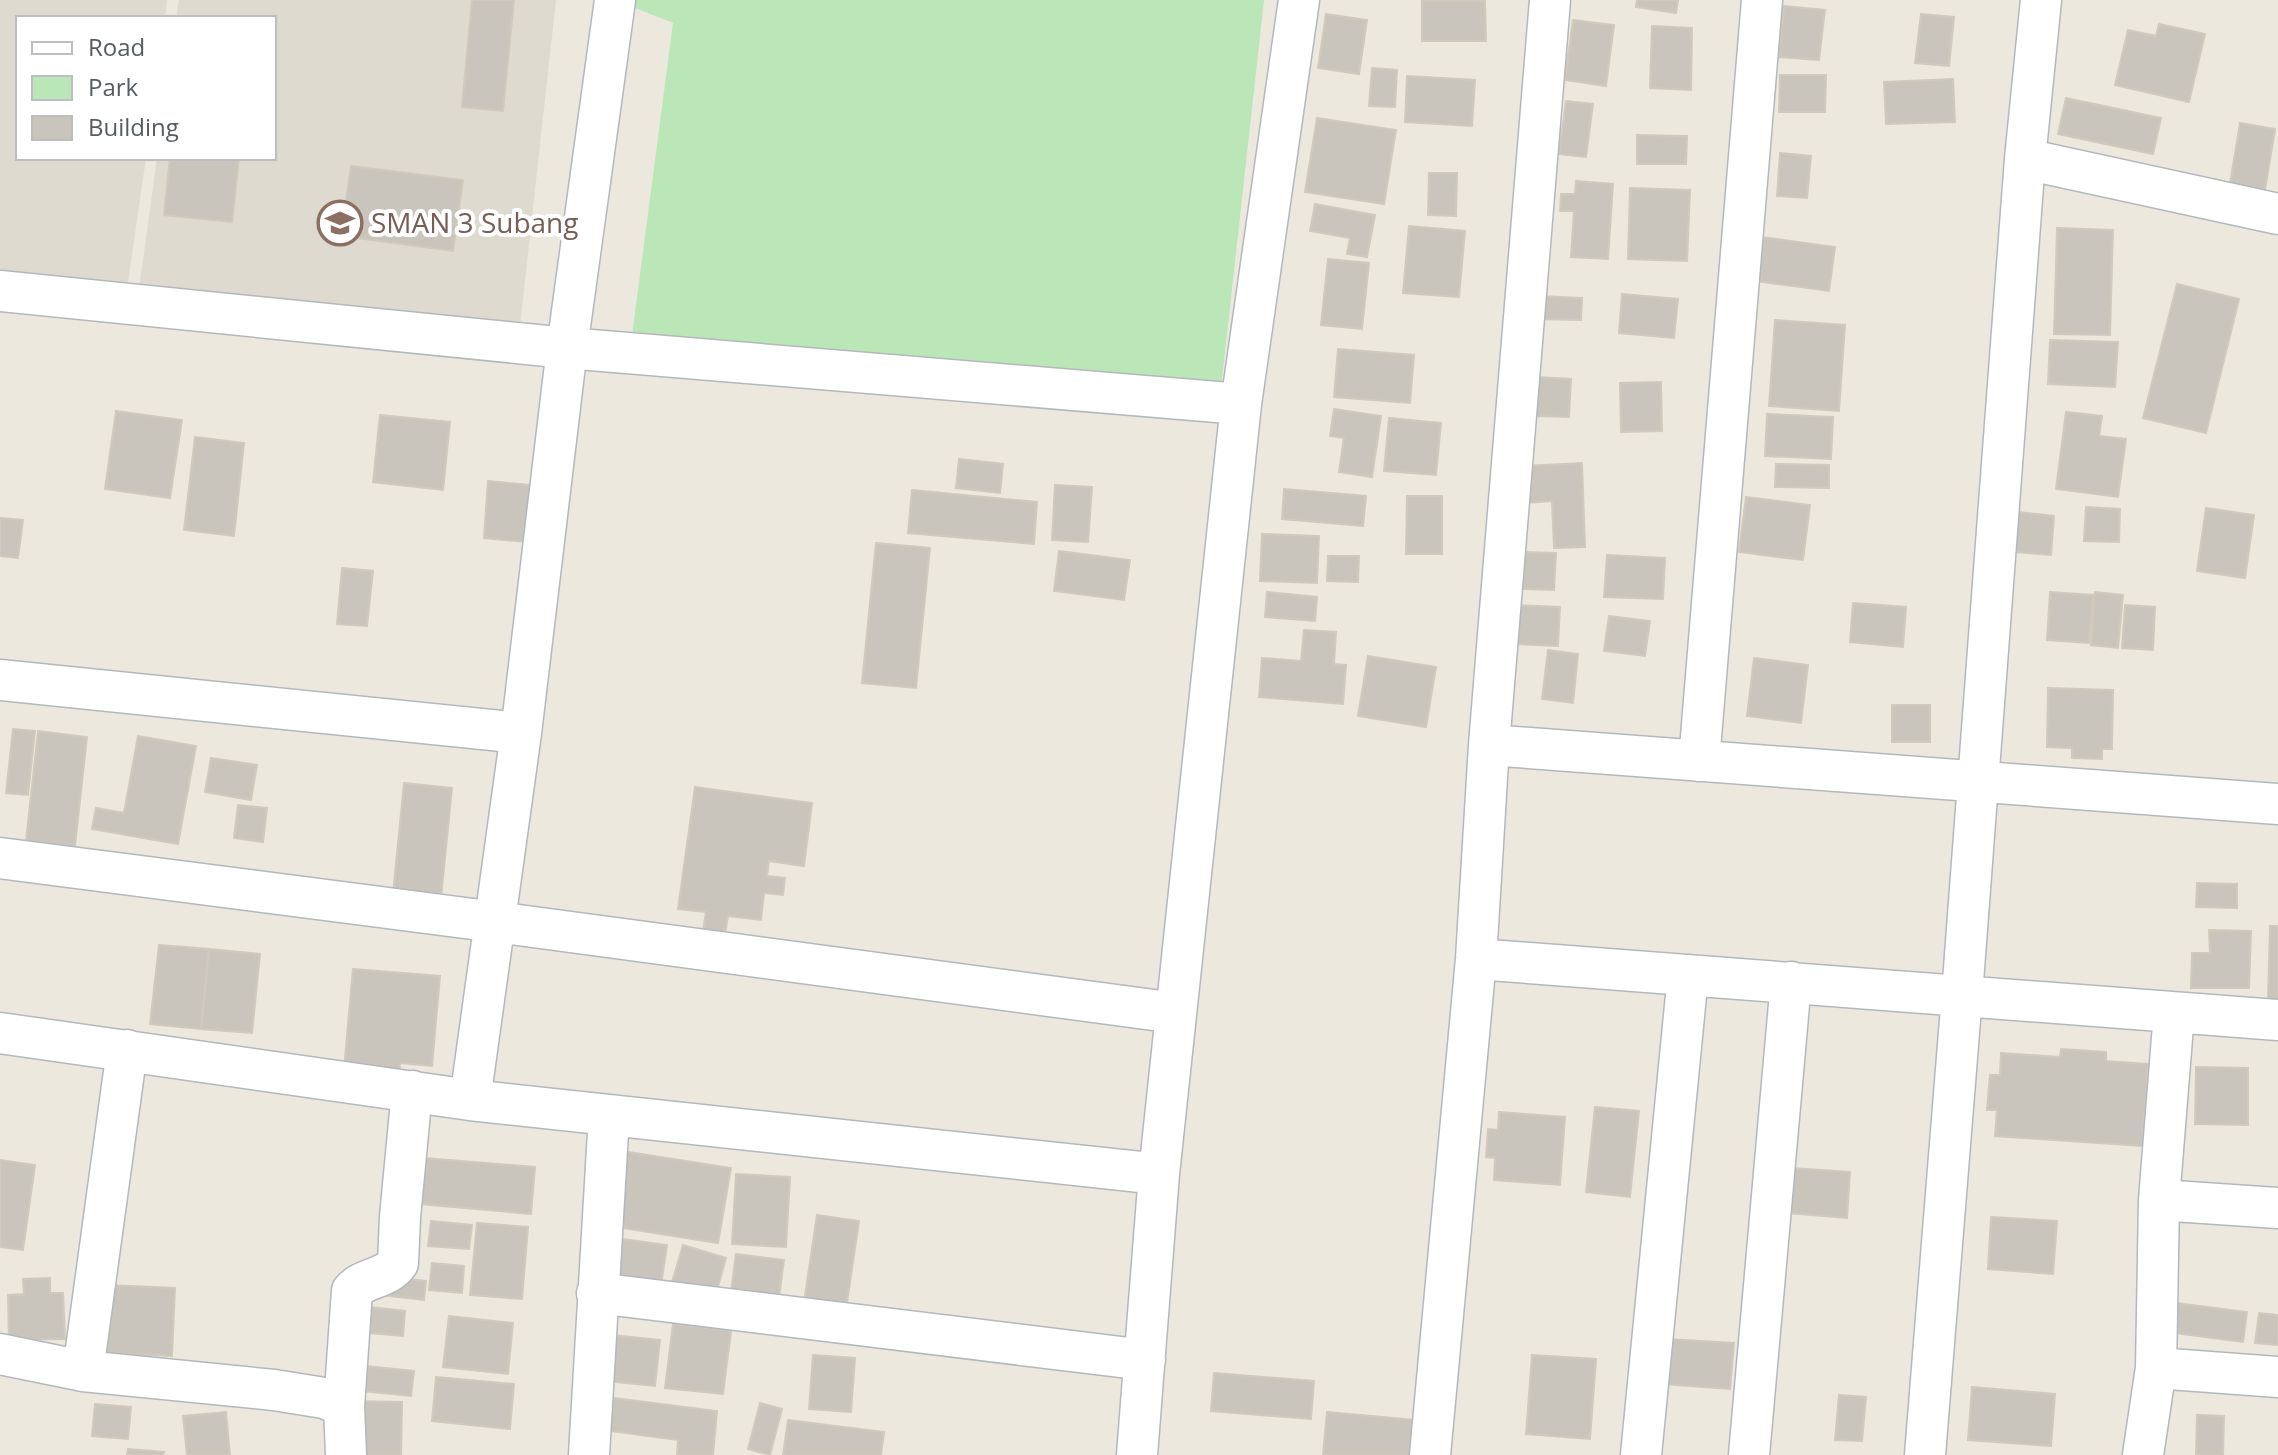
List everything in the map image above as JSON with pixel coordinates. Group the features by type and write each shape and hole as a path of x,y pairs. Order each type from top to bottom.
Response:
{"street":[{"path":"470,1100 521,733 567,348 615,0"},
{"path":"1137,1455 1159,1174 1241,404 1299,0"},
{"path":"1430,1455 1476,959 1489,745 1550,0"},
{"path":"1699,761 1762,0"},
{"path":"1925,1455 2025,159 2041,0"},
{"path":"2025,159 2278,214"},
{"path":"0,291 567,348 1241,404"},
{"path":"0,680 521,733"},
{"path":"1489,745 2278,804"},
{"path":"0,858 1176,1013"},
{"path":"1476,959 2278,1020"},
{"path":"1641,1455 1688,975"},
{"path":"1749,1455 1791,982"},
{"path":"2143,1455 2156,1368 2159,1200 2174,1013"},
{"path":"0,1033 470,1100 1159,1174"},
{"path":"83,1371 127,1050"},
{"path":"346,1455 344,1406 352,1291 397,1266 412,1091"},
{"path":"589,1455 609,1115"},
{"path":"2159,1200 2278,1208"},
{"path":"597,1293 1145,1360"},
{"path":"0,1362 0,1354 83,1371 274,1390 324,1398 344,1406"},
{"path":"2156,1368 2278,1377"}],"shaded area":[{"path":"0,0 167,0 165,16 16,16 16,160 146,160 128,282 0,276"},
{"name":"SMAN 3 Subang","path":"179,0 556,0 519,335 139,289 157,160 276,160 276,16 176,16"}],"green space":[{"path":"635,0 1264,0 1220,397 630,351 673,23 635,8"}],"building":[{"path":"472,0 514,0 503,111 462,107"},
{"path":"1637,0 1678,0 1676,13 1636,7"},
{"path":"1422,1 1485,1 1486,41 1422,41"},
{"path":"1784,6 1825,10 1819,60 1779,57"},
{"path":"1326,14 1367,20 1359,74 1318,68"},
{"path":"1921,14 1954,17 1949,66 1915,63"},
{"path":"1573,20 1614,25 1606,86 1565,80"},
{"path":"2159,24 2205,34 2189,102 2115,85 2128,30 2156,36"},
{"path":"1652,26 1692,28 1691,90 1650,88"},
{"path":"1372,68 1397,70 1395,107 1369,106"},
{"path":"1780,75 1826,75 1825,112 1779,112"},
{"path":"1407,76 1475,80 1472,126 1405,122"},
{"path":"1953,79 1955,122 1886,124 1884,82"},
{"path":"2066,98 2161,118 2153,154 2058,134"},
{"path":"1566,101 1593,104 1586,157 1559,154"},
{"path":"1317,118 1396,130 1384,204 1305,192"},
{"path":"2240,123 2275,129 2264,196 2229,190"},
{"path":"1637,135 1687,136 1686,164 1637,164"},
{"path":"1780,153 1811,156 1807,198 1777,196"},
{"path":"170,160 239,160 232,222 164,215"},
{"path":"351,166 463,180 453,251 341,236"},
{"path":"1429,173 1457,173 1456,216 1428,215"},
{"path":"1576,181 1613,184 1608,259 1571,257 1574,211 1560,211 1561,194 1575,194"},
{"path":"1630,188 1690,190 1687,261 1628,259"},
{"path":"1315,204 1375,215 1367,257 1347,254 1350,238 1310,231"},
{"path":"1409,226 1465,231 1459,297 1403,293"},
{"path":"2057,228 2113,230 2110,335 2054,334"},
{"path":"1761,237 1835,247 1829,291 1755,281"},
{"path":"1328,259 1369,263 1362,329 1321,325"},
{"path":"2177,284 2239,299 2206,433 2143,418"},
{"path":"1622,294 1678,299 1674,338 1619,333"},
{"path":"1539,296 1582,298 1581,320 1537,319"},
{"path":"1775,320 1845,325 1839,411 1769,406"},
{"path":"2050,340 2118,342 2115,387 2048,384"},
{"path":"1338,349 1414,355 1410,403 1334,397"},
{"path":"1536,377 1571,379 1569,417 1533,416"},
{"path":"1661,382 1662,431 1621,432 1620,383"},
{"path":"1334,409 1381,416 1372,477 1339,472 1344,438 1330,436"},
{"path":"116,411 182,420 170,498 105,489"},
{"path":"2066,412 2102,416 2099,436 2126,439 2118,497 2056,489"},
{"path":"1767,414 1833,417 1831,459 1765,456"},
{"path":"380,415 450,422 443,490 373,482"},
{"path":"1389,418 1441,423 1436,475 1384,471"},
{"path":"195,437 244,443 234,536 184,530"},
{"path":"959,459 1003,464 1000,493 956,488"},
{"path":"1582,463 1585,547 1554,548 1552,501 1523,503 1522,466"},
{"path":"1776,464 1829,465 1829,488 1775,487"},
{"path":"488,481 530,485 526,542 484,538"},
{"path":"1055,485 1092,487 1088,542 1052,540"},
{"path":"1284,489 1366,496 1363,526 1282,519"},
{"path":"912,490 1037,502 1034,544 908,533"},
{"path":"1407,496 1442,496 1442,554 1406,554"},
{"path":"1746,497 1810,505 1803,560 1739,552"},
{"path":"2086,507 2120,509 2119,542 2084,541"},
{"path":"2206,508 2254,515 2245,578 2197,571"},
{"path":"2018,512 2054,516 2051,555 2015,552"},
{"path":"0,518 23,520 18,558 0,556"},
{"path":"1262,534 1319,536 1317,583 1260,581"},
{"path":"876,543 930,548 916,688 862,683"},
{"path":"1059,551 1130,560 1124,600 1054,591"},
{"path":"1524,552 1556,553 1554,590 1523,589"},
{"path":"1607,555 1665,558 1663,599 1604,597"},
{"path":"1328,556 1359,556 1358,582 1327,581"},
{"path":"342,568 373,571 367,626 337,624"},
{"path":"1267,592 1317,597 1315,621 1265,617"},
{"path":"2050,592 2093,595 2089,643 2047,640"},
{"path":"2095,592 2123,595 2118,648 2091,645"},
{"path":"1853,603 1906,607 1903,647 1850,642"},
{"path":"1515,605 1560,607 1558,646 1514,644"},
{"path":"2125,605 2155,607 2153,650 2122,648"},
{"path":"1609,616 1650,621 1645,656 1604,651"},
{"path":"1304,630 1336,632 1334,664 1346,665 1343,704 1259,697 1262,658 1301,661"},
{"path":"1548,650 1578,654 1573,703 1542,699"},
{"path":"1368,656 1436,667 1426,727 1358,716"},
{"path":"1754,658 1808,665 1801,723 1747,716"},
{"path":"2048,688 2113,690 2112,749 2102,749 2102,759 2072,758 2072,748 2047,747"},
{"path":"1892,705 1930,705 1930,742 1892,742"},
{"path":"13,729 35,731 28,795 6,793"},
{"path":"38,731 87,737 75,846 26,841"},
{"path":"138,736 196,746 178,844 92,829 96,808 124,813"},
{"path":"211,758 257,765 251,800 205,792"},
{"path":"404,783 452,788 441,898 393,894"},
{"path":"695,787 812,803 804,866 769,861 767,876 785,878 783,895 764,893 761,920 728,916 724,940 702,937 706,912 678,909"},
{"path":"238,805 267,808 263,842 234,838"},
{"path":"2197,883 2237,884 2237,908 2196,907"},
{"path":"2270,926 2278,926 2278,1002 2268,1001"},
{"path":"2209,930 2251,931 2249,988 2191,988 2192,953 2210,953"},
{"path":"159,945 209,949 201,1029 150,1024"},
{"path":"209,949 260,954 252,1033 201,1029"},
{"path":"353,969 440,976 432,1066 400,1063 399,1074 344,1069"},
{"path":"2061,1049 2106,1052 2106,1061 2148,1064 2142,1146 1995,1136 1997,1110 1987,1110 1990,1075 2000,1075 2001,1053 2060,1057"},
{"path":"2196,1067 2248,1068 2248,1125 2195,1124"},
{"path":"1595,1107 1639,1111 1630,1197 1586,1192"},
{"path":"1499,1112 1565,1117 1560,1185 1494,1180 1495,1158 1486,1157 1488,1129 1498,1130"},
{"path":"622,1151 731,1168 718,1243 610,1226"},
{"path":"425,1158 535,1167 531,1214 420,1204"},
{"path":"0,1160 35,1165 23,1250 0,1247"},
{"path":"1791,1168 1850,1172 1847,1218 1787,1213"},
{"path":"736,1174 790,1177 786,1247 732,1244"},
{"path":"817,1215 859,1221 845,1316 803,1309"},
{"path":"1991,1217 2057,1221 2053,1274 1988,1269"},
{"path":"431,1221 472,1225 469,1249 428,1246"},
{"path":"477,1223 528,1227 522,1299 470,1295"},
{"path":"608,1237 667,1245 660,1292 601,1284"},
{"path":"683,1245 726,1258 714,1301 670,1289"},
{"path":"736,1254 784,1260 778,1305 730,1300"},
{"path":"432,1263 464,1266 462,1293 429,1290"},
{"path":"383,1276 426,1281 424,1300 381,1295"},
{"path":"50,1278 50,1293 63,1293 65,1339 9,1340 8,1295 24,1294 23,1279"},
{"path":"107,1285 175,1288 172,1356 104,1353"},
{"path":"2161,1301 2247,1312 2243,1342 2158,1331"},
{"path":"361,1306 405,1311 403,1336 358,1332"},
{"path":"2259,1313 2278,1315 2278,1345 2255,1343"},
{"path":"449,1316 513,1323 508,1374 443,1367"},
{"path":"673,1324 731,1331 723,1394 665,1388"},
{"path":"611,1335 660,1340 655,1386 606,1381"},
{"path":"1667,1339 1734,1343 1730,1389 1664,1384"},
{"path":"813,1355 855,1358 851,1412 809,1409"},
{"path":"1532,1355 1596,1359 1590,1439 1526,1434"},
{"path":"365,1366 414,1371 411,1396 362,1391"},
{"path":"1214,1373 1314,1381 1311,1419 1211,1411"},
{"path":"436,1377 514,1384 510,1429 432,1421"},
{"path":"1972,1387 2055,1394 2051,1446 1968,1440"},
{"path":"1839,1395 1866,1397 1862,1441 1835,1440"},
{"path":"614,1398 717,1411 713,1455 677,1455 678,1440 610,1431"},
{"path":"350,1401 402,1402 401,1455 349,1455"},
{"path":"760,1403 782,1409 770,1455 748,1449"},
{"path":"95,1404 131,1407 128,1439 92,1436"},
{"path":"226,1412 230,1455 187,1455 183,1416"},
{"path":"1327,1412 1415,1420 1412,1455 1323,1455"},
{"path":"2197,1415 2224,1416 2223,1455 2196,1455"},
{"path":"788,1420 884,1432 881,1455 783,1455"},
{"path":"128,1449 164,1452 163,1455 127,1455"}],"place":[{"name":"SMAN 3 Subang","path":"340,223"}]}
